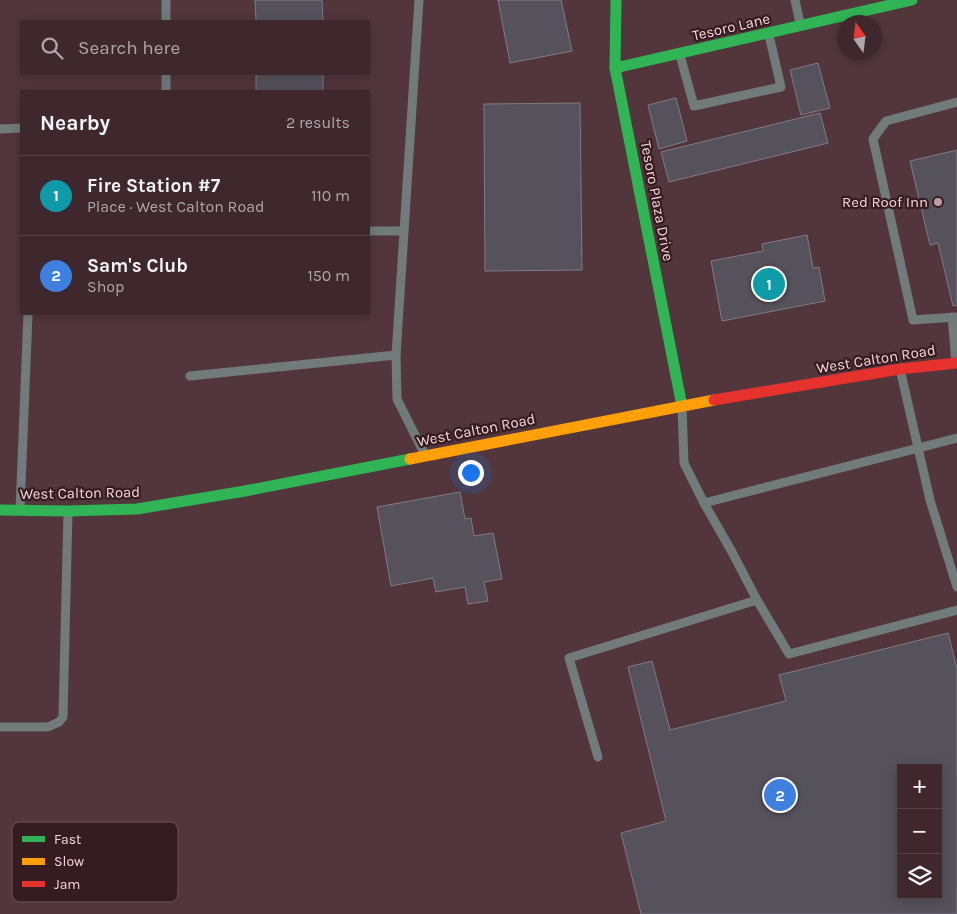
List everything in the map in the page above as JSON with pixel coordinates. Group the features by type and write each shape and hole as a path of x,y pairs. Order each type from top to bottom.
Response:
{"main road":[{"name":"Tesoro Plaza Drive","path":"616,0 615,68 682,406"},
{"name":"Tesoro Lane","path":"615,68 801,26 862,5 912,0"},
{"name":"West Calton Road","path":"0,510 68,512 137,508 245,491 682,406 900,369 956,363"}],"lane":[{"path":"166,0 166,20"},
{"path":"419,0 396,355 397,399 425,456"},
{"path":"795,0 801,26"},
{"path":"680,54 694,106 781,86 769,33"},
{"path":"166,75 166,90"},
{"path":"956,363 955,317 913,320 873,139 886,121 957,102"},
{"path":"0,128 20,128"},
{"path":"370,231 404,231"},
{"path":"20,510 28,315"},
{"path":"190,376 396,355"},
{"path":"900,369 930,500 957,587"},
{"path":"682,406 684,463 757,600 789,654 957,610"},
{"path":"704,503 957,438"},
{"path":"0,727 48,727 59,722 63,717 68,512"},
{"path":"598,757 570,658 757,600"}],"building":[{"path":"255,0 322,0 323,20 256,20"},
{"path":"498,0 561,0 572,51 510,63"},
{"path":"818,63 830,108 801,115 790,70"},
{"path":"256,75 323,75 323,90 256,90"},
{"path":"676,98 687,141 659,149 648,105"},
{"path":"580,103 582,270 485,271 484,104"},
{"path":"820,113 828,143 669,182 661,152"},
{"name":"Red Roof Inn","path":"957,150 957,305 953,306 938,243 930,245 910,161"},
{"path":"807,235 813,268 819,267 825,301 722,321 711,261 763,251 762,244"},
{"path":"460,492 465,519 471,518 474,536 493,533 502,579 484,582 488,601 468,604 465,587 436,592 433,578 391,586 377,507"},
{"path":"948,633 957,669 957,914 641,914 621,833 666,821 628,667 652,661 670,730 786,701 779,675"}],"traffic: fast":[{"path":"616,0 615,68 682,406"},
{"path":"615,68 912,0"},
{"path":"0,510 137,509 245,491 410,459"}],"traffic: slow":[{"path":"410,459 714,400"}],"traffic: jam":[{"path":"714,400 900,369 957,363"}],"place":[{"name":"Red Roof Inn","path":"938,202"},
{"name":"Fire Station #7","path":"769,284"},
{"name":"Sam's Club","path":"780,795"}]}
